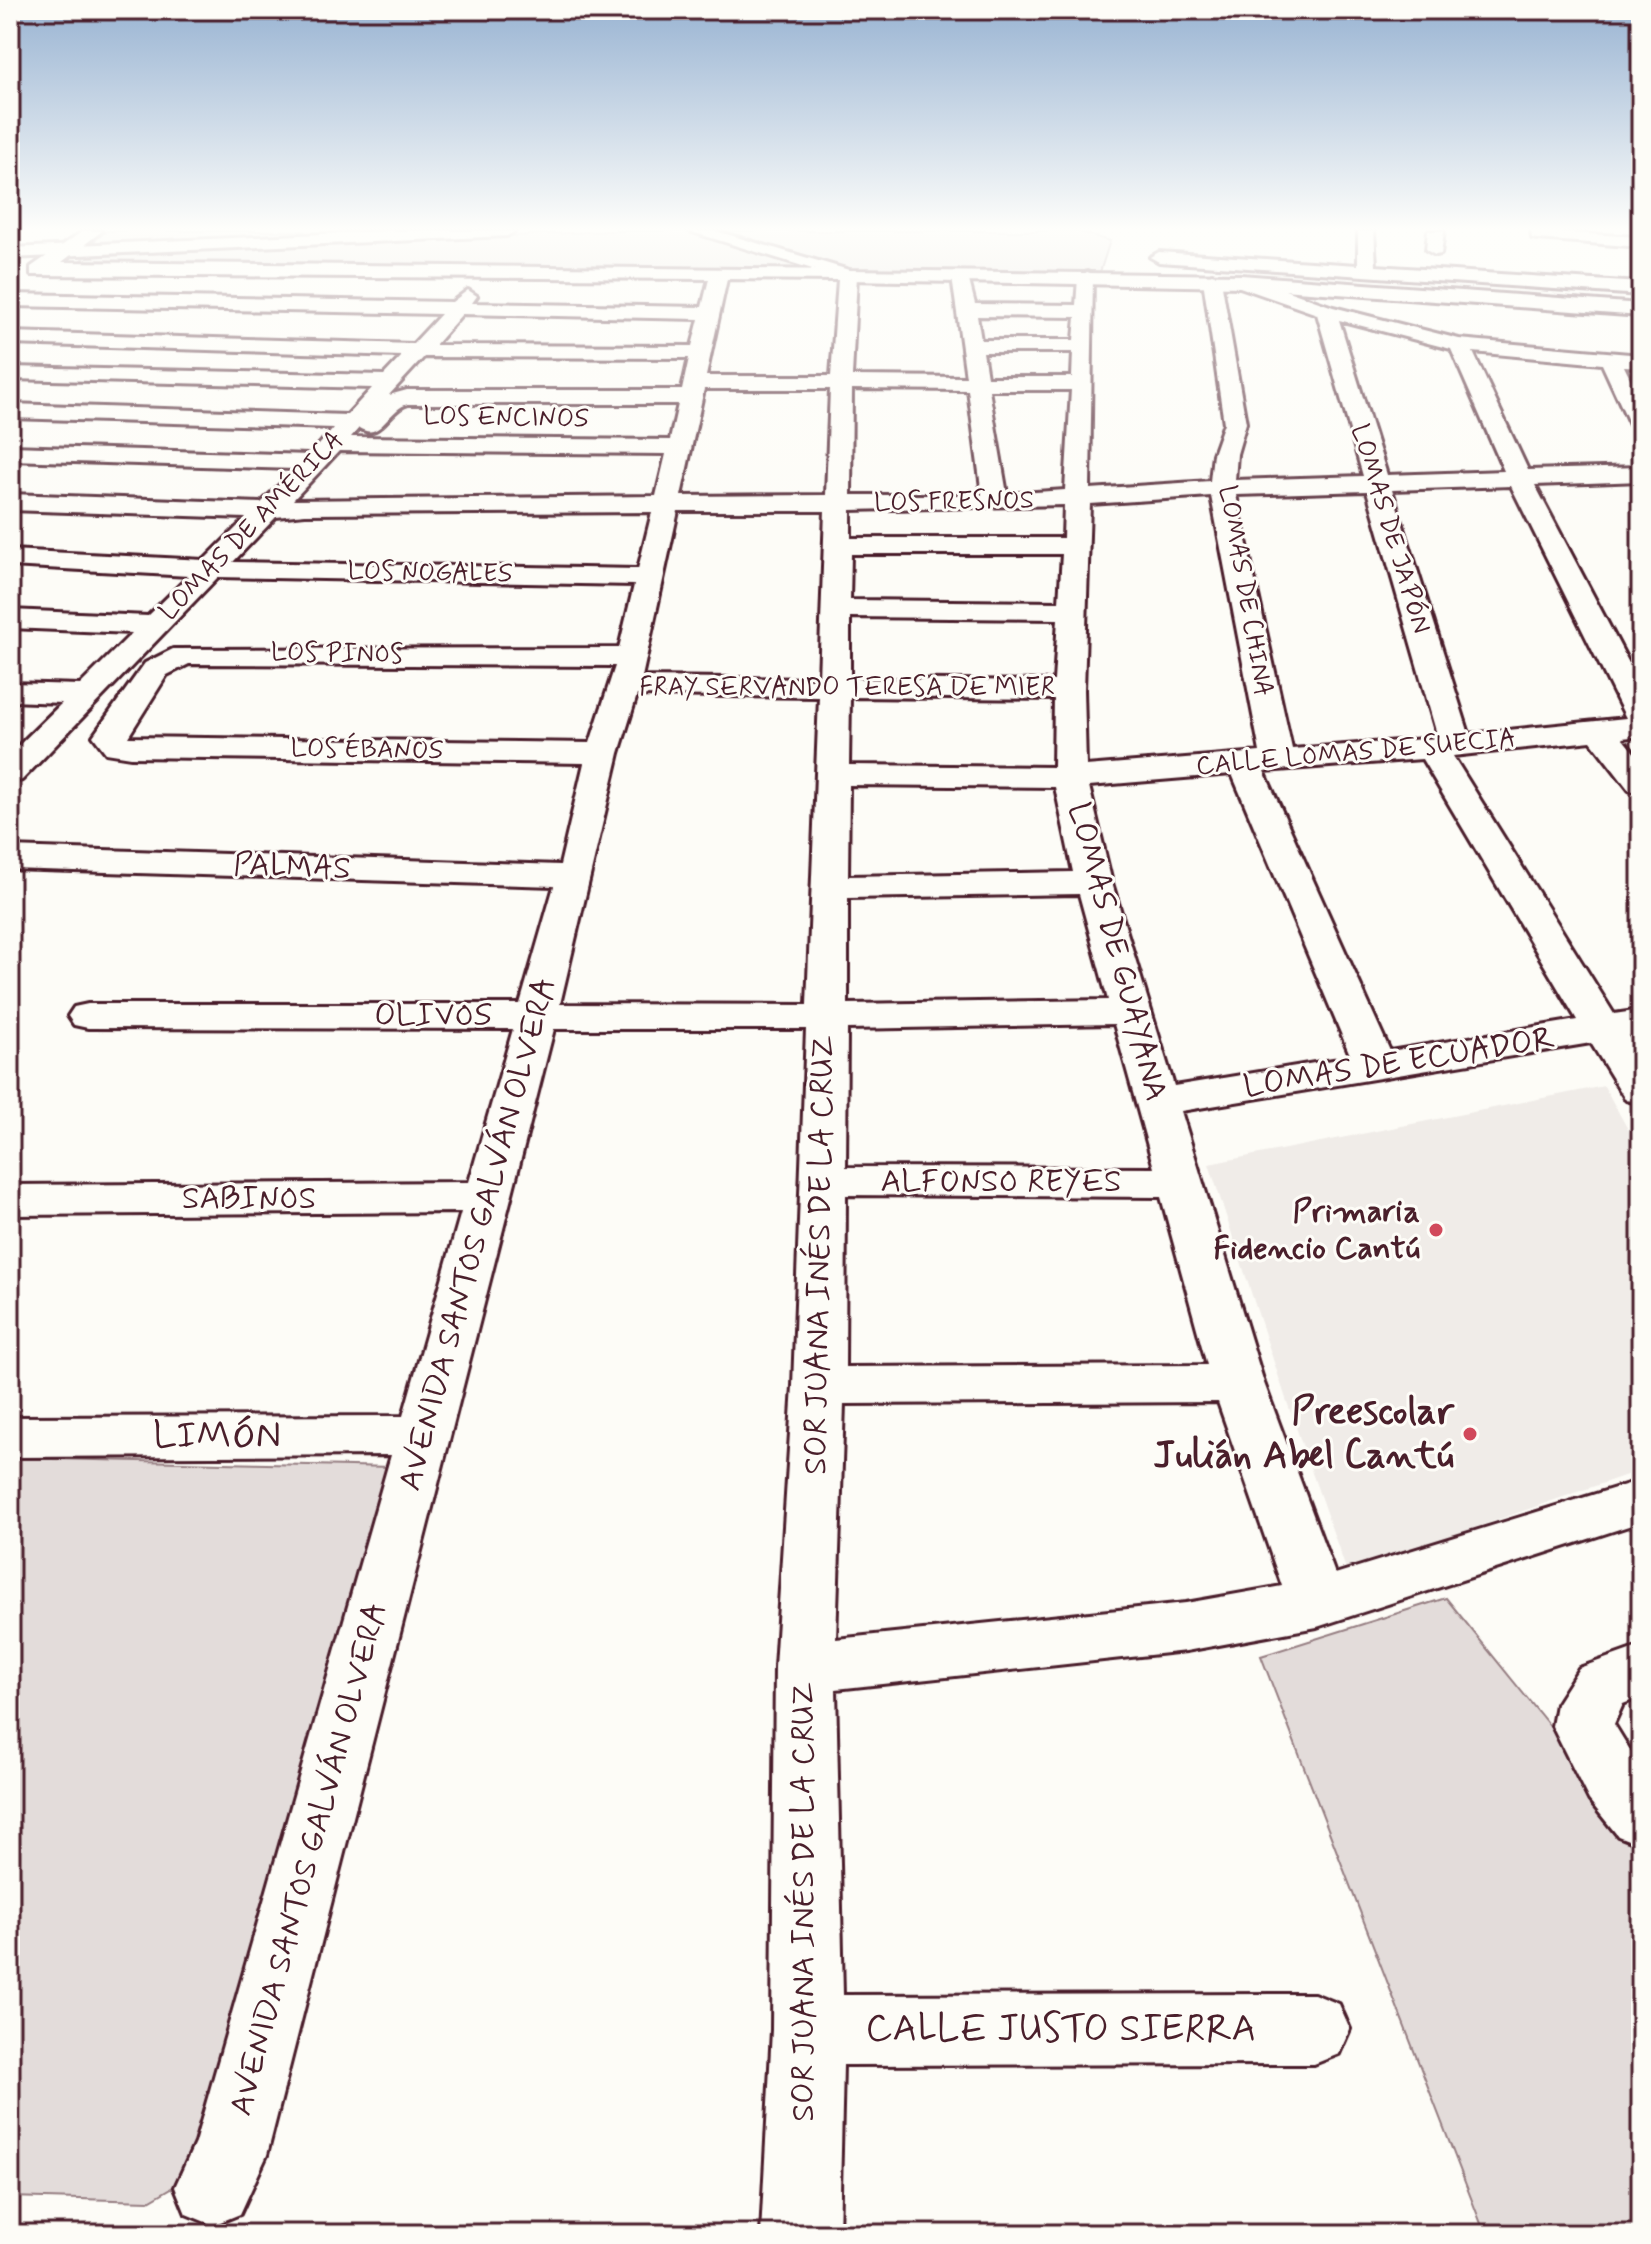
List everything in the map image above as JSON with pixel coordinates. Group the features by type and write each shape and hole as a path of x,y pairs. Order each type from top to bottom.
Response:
{"street":[{"path":"11,454 164,336"},
{"name":"LOMAS DE AMÉRICA","path":"10,773 266,511 398,389 420,349 432,336"},
{"path":"641,336 703,344"},
{"path":"678,336 841,382 1083,384"},
{"path":"10,373 398,389 703,344 720,336"},
{"name":"SOR JUANA INÉS DE LA CRUZ","path":"800,2234 808,2030 805,1667 819,1386 825,1017 844,336"},
{"path":"970,336 996,502"},
{"path":"972,346 1006,336"},
{"name":"LOMAS DE GUAYANA","path":"1085,336 1069,690 1070,777 1094,883 1238,1383 1317,1603"},
{"name":"LOMAS DE CHINA","path":"1221,336 1235,423 1225,454 1222,488 1261,761 1376,1066"},
{"name":"LOMAS DE JAPÓN","path":"1333,336 1444,747 1622,1026 1641,1091"},
{"path":"1423,336 1459,345 1641,361"},
{"path":"10,338 510,353 703,344"},
{"name":"AVENIDA SANTOS GALVÁN OLVERA","path":"213,2187 229,2155 575,876 603,753 628,672 703,344"},
{"path":"1459,345 1519,478 1641,716"},
{"path":"1611,360 1641,425"},
{"path":"10,411 64,413 338,443"},
{"path":"11,454 338,443"},
{"name":"LOS ENCINOS","path":"338,443 679,447"},
{"name":"LOS FRESNOS","path":"10,502 266,511 305,506 666,506 840,524 996,502 1079,500 1222,488 1641,474"},
{"path":"239,570 305,506"},
{"path":"840,524 1076,546"},
{"name":"LOS NOGALES","path":"10,558 239,570 650,577"},
{"path":"838,608 1072,611"},
{"path":"10,619 156,625"},
{"name":"LOS PINOS","path":"131,747 118,746 110,731 156,669 184,655 628,672"},
{"name":"FRAY SERVANDO TERESA DE MIER","path":"628,672 835,688 1069,690"},
{"path":"10,692 85,694"},
{"name":"CALLE LOMAS DE SUECIA","path":"833,775 1070,777 1444,747 1641,726"},
{"path":"1599,730 1641,783"},
{"name":"LOS ÉBANOS","path":"131,747 603,753"},
{"name":"PALMAS","path":"10,858 575,876"},
{"path":"830,887 1094,883"},
{"name":"OLIVOS","path":"88,1016 825,1017 1131,1012"},
{"name":"LOMAS DE ECUADOR","path":"1157,1102 1622,1026"},
{"name":"ALFONSO REYES","path":"823,1181 1180,1183"},
{"name":"SABINOS","path":"10,1200 488,1197"},
{"path":"819,1386 1238,1383"},
{"name":"LIMÓN","path":"10,1437 424,1435"},
{"path":"805,1667 1186,1627 1317,1603 1641,1501"},
{"path":"1627,1798 1583,1726 1587,1704 1601,1686 1641,1671"},
{"name":"CALLE JUSTO SIERRA","path":"808,2030 1314,2029"}],"shaded area":[{"name":"Primaria Fidencio Cantú","path":"1604,1086 1641,1153 1641,1470 1347,1572 1209,1164"},
{"path":"10,1458 392,1467 190,2177 149,2201 10,2197"},
{"path":"1446,1598 1641,1839 1641,2234 1485,2234 1261,1656"}],"place":[{"name":"Primaria Fidencio Cantú","path":"1436,1230"},
{"name":"Preescolar Julián Abel Cantú","path":"1470,1434"}]}
